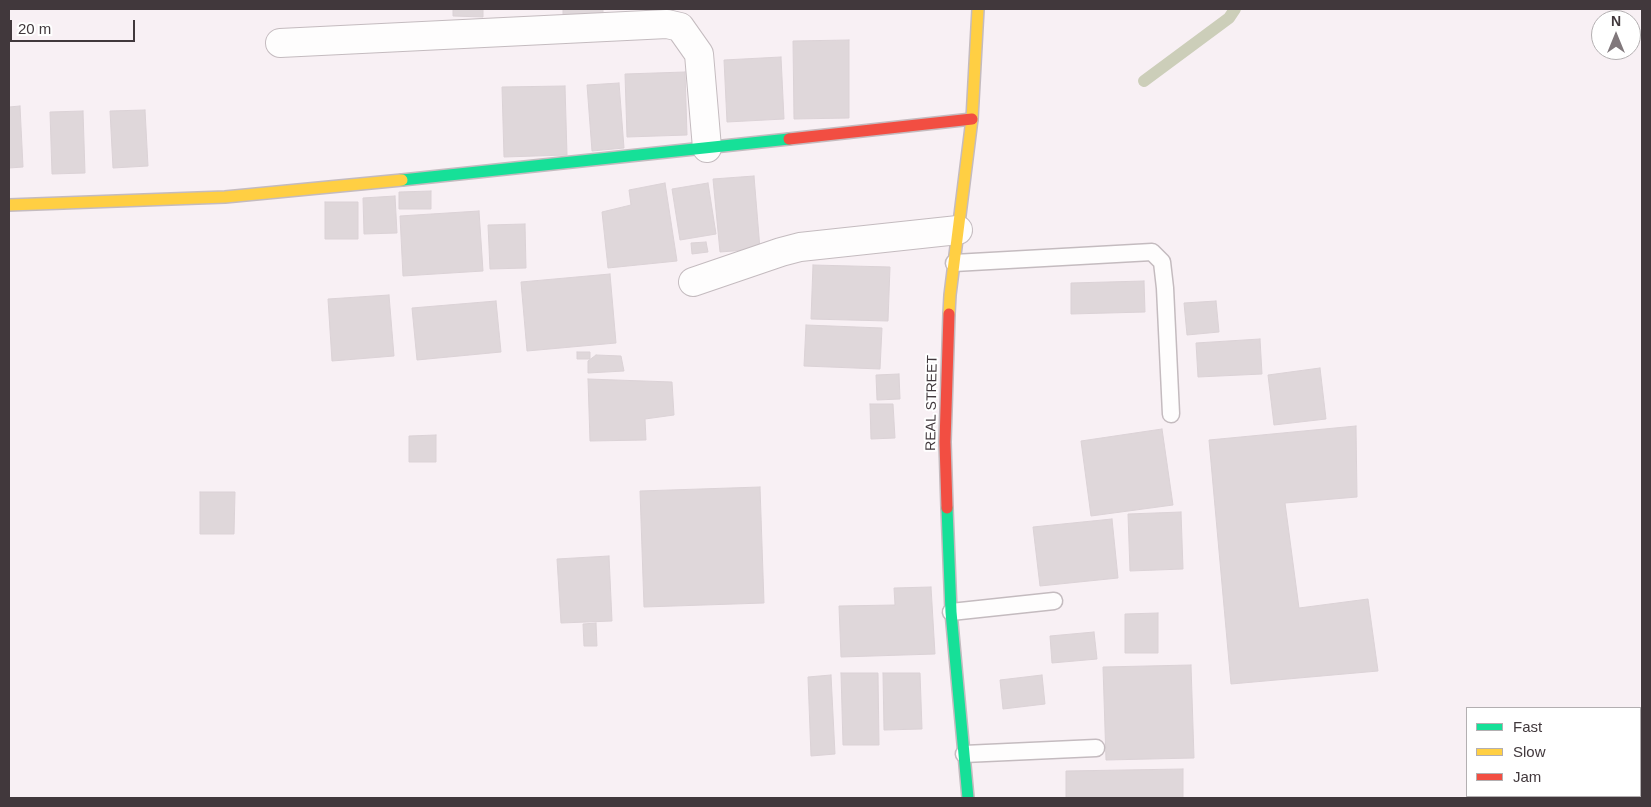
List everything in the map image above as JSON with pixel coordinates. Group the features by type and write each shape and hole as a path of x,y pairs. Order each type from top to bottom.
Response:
{"street":[{"name":"REAL STREET","path":"968,798 951,612 944,442 950,295 972,119 978,9"},
{"path":"280,43 667,24 680,27 699,54 707,148"},
{"path":"9,205 225,197 482,173 972,119"},
{"path":"693,282 800,247 958,230"}],"lane":[{"path":"954,263 1152,252 1162,262 1171,414"},
{"path":"951,612 1054,601"},
{"path":"964,754 1096,748"}],"building":[{"path":"453,9 483,9 483,17 453,16"},
{"path":"563,9 603,9 603,16 563,16"},
{"path":"849,40 849,118 794,119 793,41"},
{"path":"781,57 784,119 727,122 724,60"},
{"path":"685,72 687,135 627,137 625,74"},
{"path":"619,83 624,148 592,151 587,85"},
{"path":"565,86 567,155 504,157 502,87"},
{"path":"20,106 23,167 9,168 9,107"},
{"path":"145,110 148,166 113,168 110,111"},
{"path":"83,111 85,173 52,174 50,112"},
{"path":"754,176 760,249 720,252 713,179"},
{"path":"665,183 677,261 608,268 602,212 631,205 629,190"},
{"path":"708,183 716,234 680,240 672,189"},
{"path":"431,191 431,209 399,209 399,192"},
{"path":"395,196 397,233 364,234 363,198"},
{"path":"325,202 358,202 358,239 325,239"},
{"path":"479,211 483,271 403,276 400,216"},
{"path":"525,224 526,268 490,269 488,225"},
{"path":"706,242 708,252 692,254 691,243"},
{"path":"813,265 890,267 888,321 811,319"},
{"path":"610,274 616,343 527,351 521,282"},
{"path":"1144,281 1145,312 1071,314 1071,283"},
{"path":"389,295 394,356 332,361 328,299"},
{"path":"496,301 501,352 417,360 412,308"},
{"path":"1216,301 1219,332 1187,335 1184,303"},
{"path":"806,325 882,328 880,369 804,366"},
{"path":"1260,339 1262,374 1198,377 1196,343"},
{"path":"577,352 590,352 590,359 577,359"},
{"path":"596,355 621,356 624,371 588,373 588,361"},
{"path":"1320,368 1326,419 1274,425 1268,375"},
{"path":"899,374 900,399 877,400 876,375"},
{"path":"588,379 672,382 674,415 645,419 646,440 590,441"},
{"path":"870,404 893,404 895,438 871,439"},
{"path":"1356,426 1357,497 1285,503 1299,608 1368,599 1378,671 1231,684 1209,440"},
{"path":"1162,429 1173,505 1091,516 1081,441"},
{"path":"436,435 436,462 409,462 409,436"},
{"path":"760,487 764,603 644,607 640,491"},
{"path":"200,492 235,492 234,534 200,534"},
{"path":"1181,512 1183,569 1130,571 1128,514"},
{"path":"1112,519 1118,578 1040,586 1033,527"},
{"path":"609,556 612,621 561,623 557,559"},
{"path":"931,587 935,654 841,657 839,606 895,605 894,588"},
{"path":"1158,613 1158,653 1125,653 1125,614"},
{"path":"596,623 597,646 584,646 583,624"},
{"path":"1094,632 1097,659 1052,663 1050,636"},
{"path":"1191,665 1194,758 1106,760 1103,667"},
{"path":"841,673 878,673 879,745 843,745"},
{"path":"883,673 920,673 922,729 884,730"},
{"path":"831,675 835,754 811,756 808,677"},
{"path":"1042,675 1045,704 1003,709 1000,680"},
{"path":"1183,769 1183,798 1066,798 1066,771"}],"waterway":[{"path":"1144,81 1229,18 1235,9"}],"traffic: fast":[{"path":"402,180 789,139"},
{"path":"947,508 951,612 968,798"}],"traffic: slow":[{"path":"949,314 972,119 978,9"},
{"path":"9,205 225,197 402,180"}],"traffic: jam":[{"path":"789,139 972,119"},
{"path":"947,508 945,442 949,314"}]}
